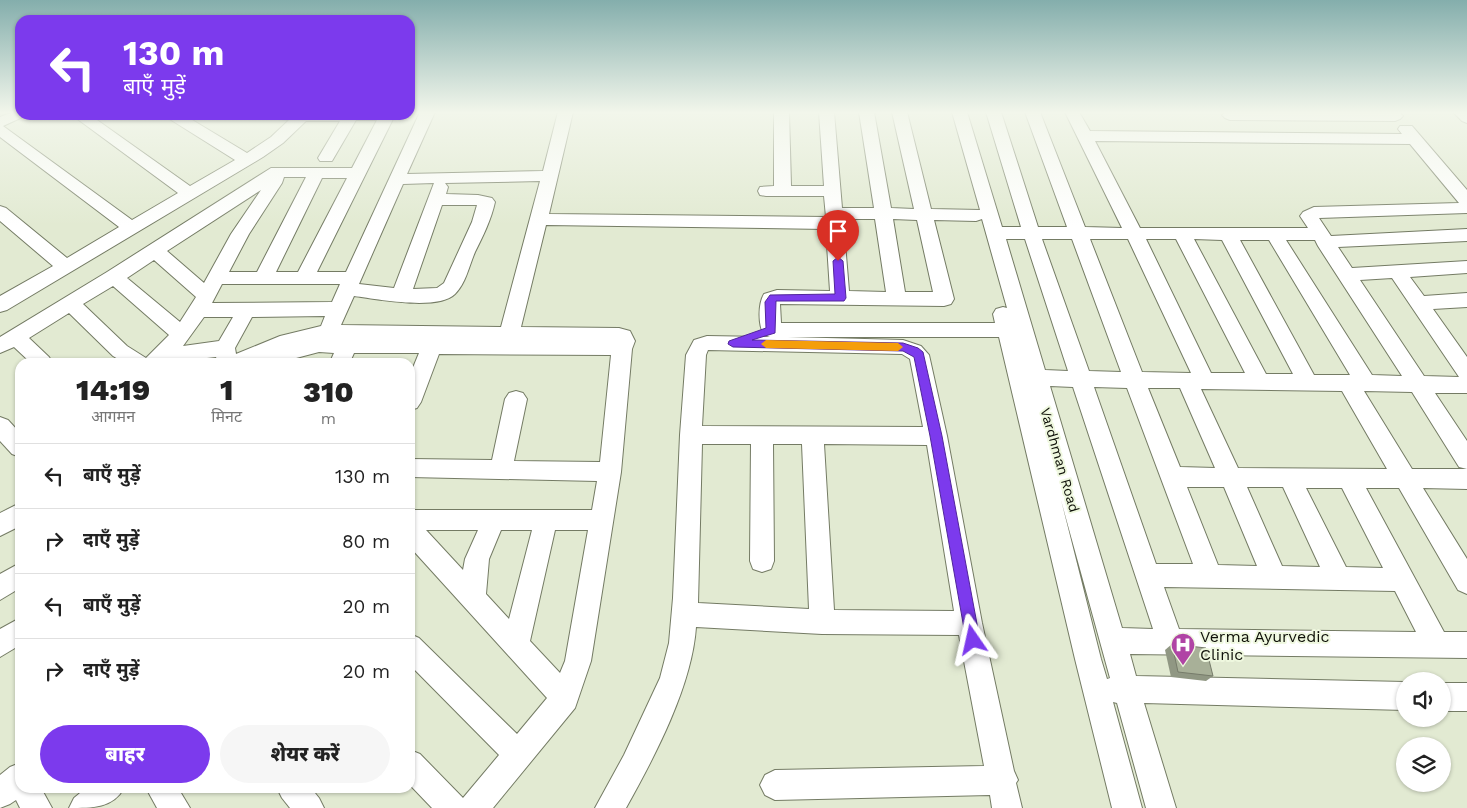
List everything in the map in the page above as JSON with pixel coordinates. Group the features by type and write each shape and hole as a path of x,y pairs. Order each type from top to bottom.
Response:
{"street":[{"path":"26,150 131,228"},
{"path":"129,150 190,193"},
{"path":"159,358 181,334 274,183 277,172 272,164 238,150"},
{"path":"0,305 263,150"},
{"path":"263,278 331,150"},
{"path":"304,278 368,150"},
{"path":"328,332 407,150"},
{"path":"507,341 556,150"},
{"path":"778,150 775,190 833,191"},
{"path":"830,150 840,298"},
{"path":"873,150 898,299"},
{"path":"909,150 950,329"},
{"name":"Vardhman Road","path":"958,150 1008,330 1028,378 1113,640 1161,808"},
{"name":"Vardhman Road","path":"971,150 995,233 1096,688 1127,808"},
{"path":"1005,150 1031,232 1170,641"},
{"path":"1046,150 1210,576"},
{"path":"1091,150 1134,233 1196,381 1231,477 1274,577"},
{"path":"1423,150 1467,201"},
{"path":"36,358 8,341 114,277 277,172 322,165 357,172"},
{"path":"396,179 549,176"},
{"path":"401,295 443,178"},
{"path":"216,278 304,278 349,283 401,295 438,294 448,290 454,280 486,204 484,201 478,200 436,199"},
{"path":"1467,208 1314,212 1309,216 1309,220 1467,460"},
{"path":"0,212 65,266"},
{"path":"538,219 836,218 884,214 976,215"},
{"path":"995,233 1274,234 1322,238 1467,235"},
{"path":"1182,233 1260,382"},
{"path":"1228,234 1308,383"},
{"path":"1274,234 1357,383 1405,478 1467,582"},
{"path":"155,251 202,302 246,310 338,310"},
{"path":"1346,275 1467,267"},
{"path":"1397,272 1467,373"},
{"path":"114,277 181,334"},
{"path":"771,330 770,302 773,298 944,299"},
{"path":"1418,303 1467,300"},
{"path":"70,303 120,351 131,358"},
{"path":"230,358 246,310"},
{"path":"733,344 758,333 771,330 1008,330"},
{"path":"230,358 287,340 328,332 434,340"},
{"path":"415,389 434,340"},
{"path":"272,358 302,347 434,340 507,341 622,348 610,472 578,661 565,698 474,808"},
{"path":"610,808 634,765 673,680 682,642 685,614 691,435 698,349 701,345 707,343 903,347 914,351 921,360 969,623 1008,808"},
{"path":"342,358 348,344"},
{"path":"1028,378 1467,385"},
{"path":"501,470 516,399"},
{"path":"0,426 15,442"},
{"path":"762,434 762,561"},
{"path":"812,434 822,622"},
{"path":"691,435 936,436"},
{"path":"415,468 610,472"},
{"path":"1172,476 1467,479"},
{"path":"1289,477 1338,578"},
{"path":"1348,477 1436,644"},
{"path":"0,512 15,502"},
{"path":"0,526 15,516"},
{"path":"415,520 602,520"},
{"path":"473,598 477,559 494,520"},
{"path":"516,645 546,520"},
{"path":"415,535 565,698"},
{"path":"1148,575 1402,580"},
{"path":"0,588 15,578"},
{"path":"685,614 822,622 969,623"},
{"path":"0,644 15,634"},
{"path":"1113,640 1467,644"},
{"path":"415,652 519,754"},
{"path":"1096,688 1396,696"},
{"path":"1451,697 1467,697"},
{"path":"415,769 453,808"},
{"path":"775,785 1003,780"},
{"path":"0,794 15,782"},
{"path":"28,793 37,808"},
{"path":"84,808 103,793"},
{"path":"164,793 175,808"},
{"path":"296,793 309,808"}],"building":[{"path":"1172,644 1206,648 1213,676 1178,672"}],"slow traffic":[{"path":"766,344 898,347"}],"place":[{"name":"Verma Ayurvedic Clinic","path":"1183,666"}],"route":[{"path":"838,261 840,298 773,298 770,302 771,330 758,333 733,344 903,347 919,355 936,436 973,640"}]}
